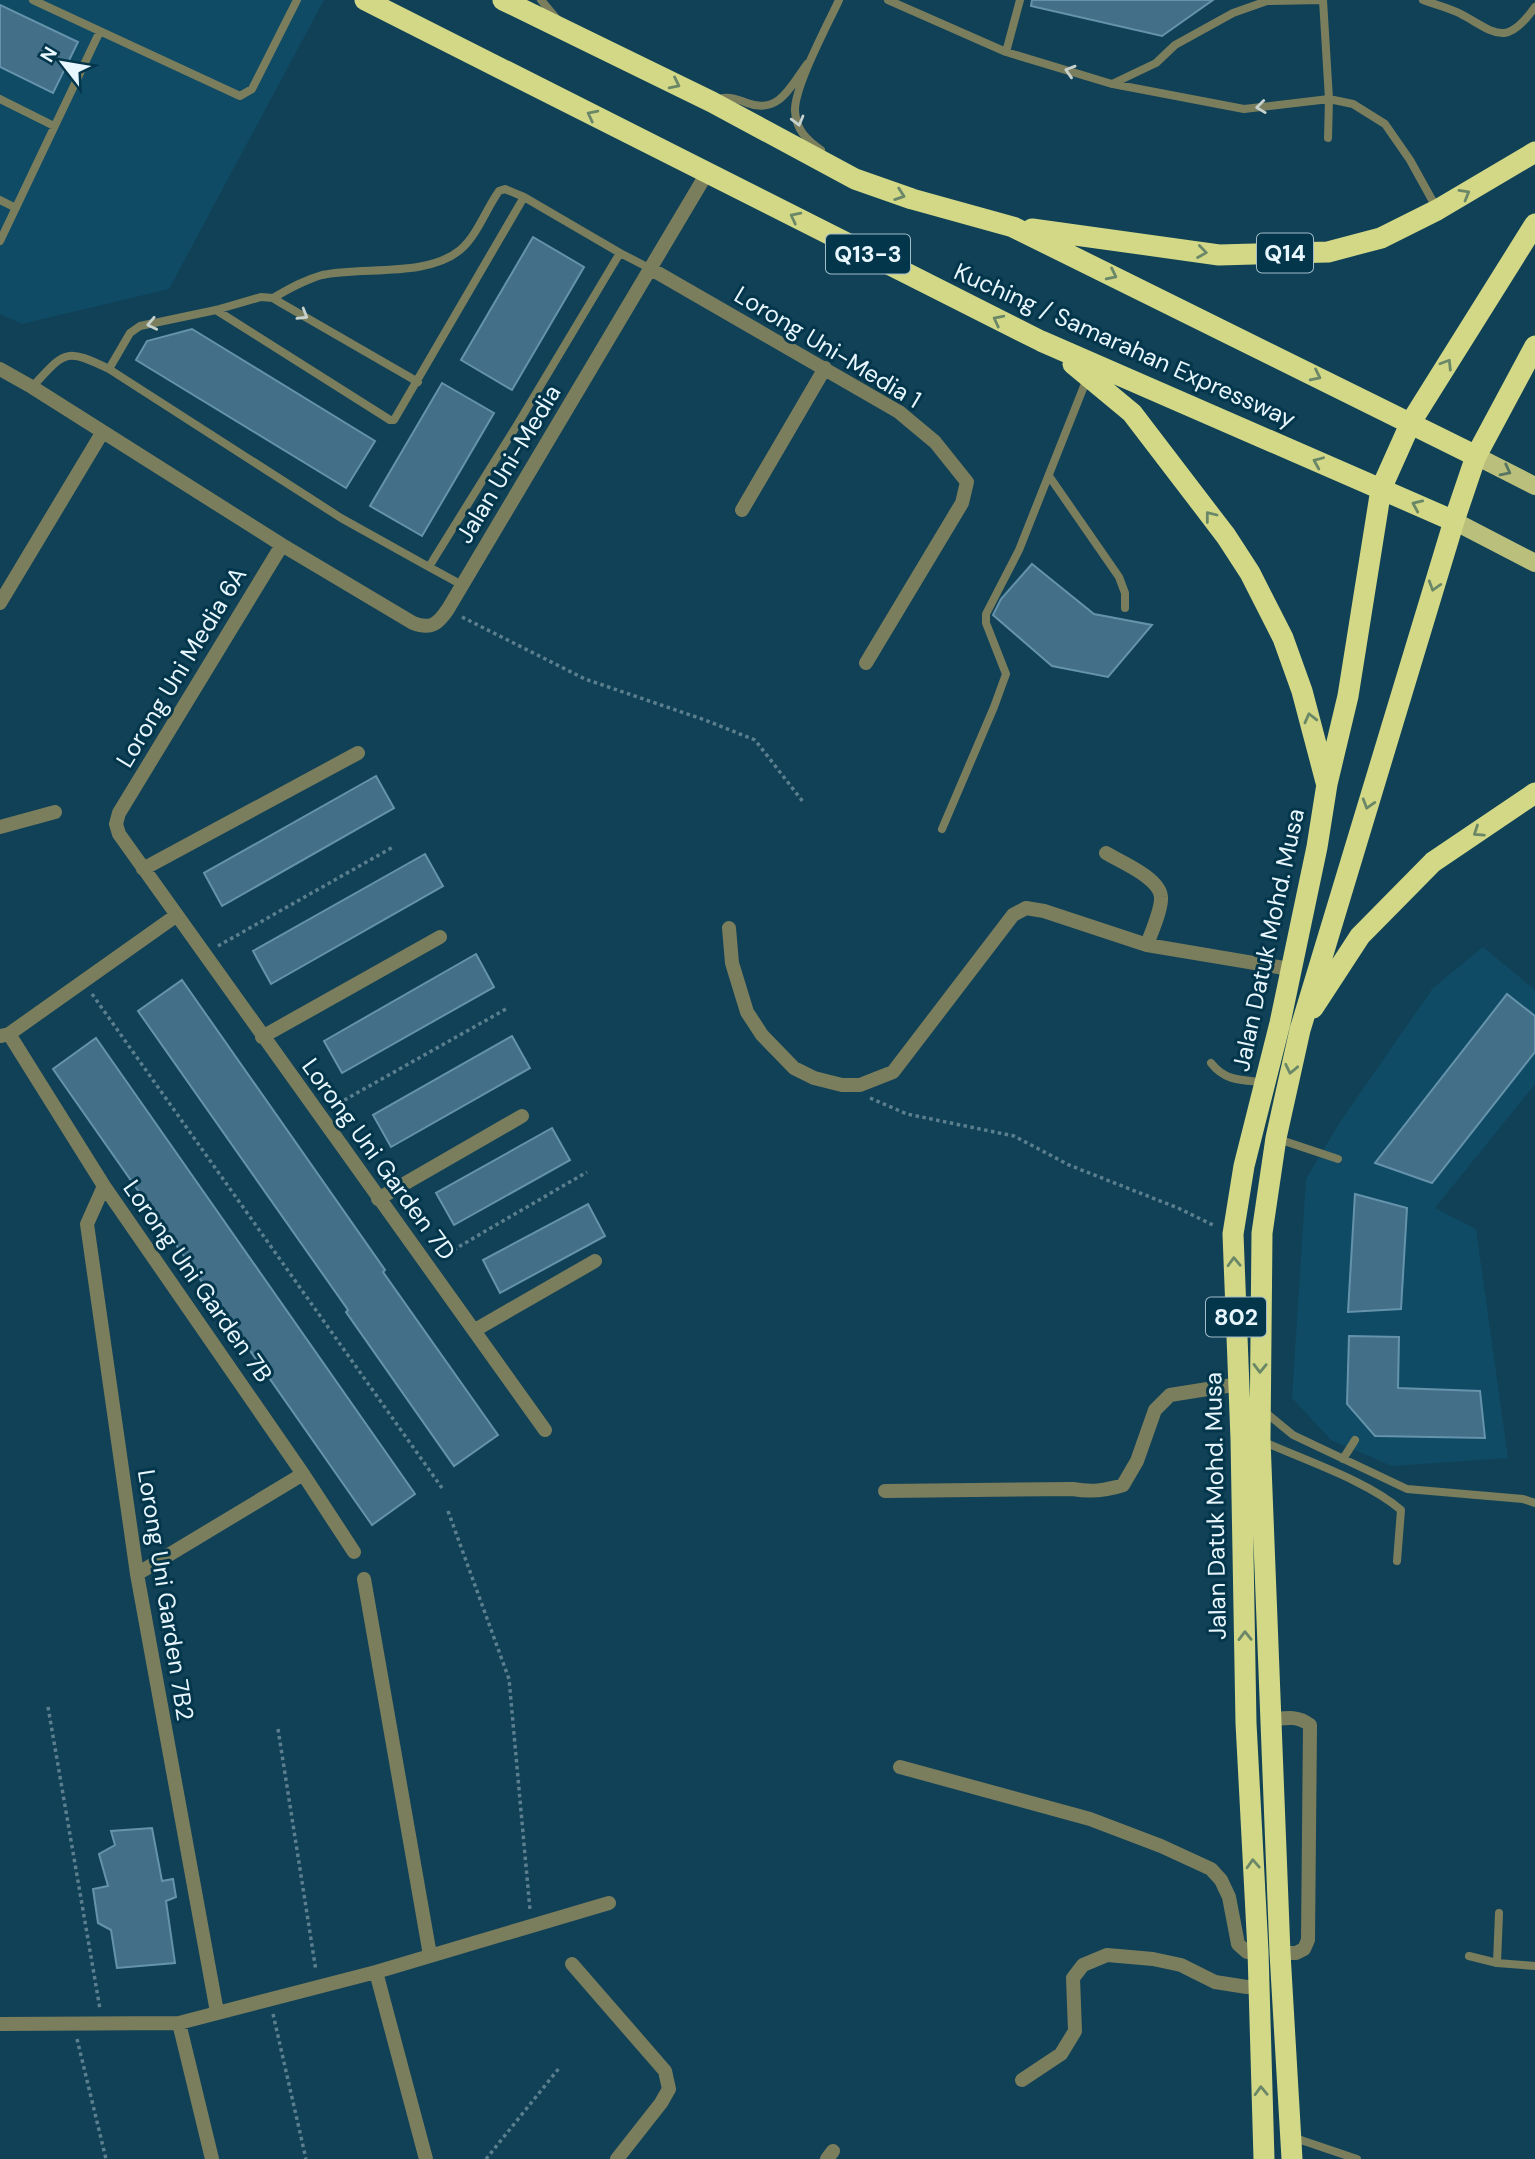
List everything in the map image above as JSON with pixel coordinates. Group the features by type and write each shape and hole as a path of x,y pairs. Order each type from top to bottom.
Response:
{"highway":[{"name":"Kuching / Samarahan Expressway","path":"365,0 1041,341 1454,521"},
{"name":"Kuching / Samarahan Expressway","path":"503,0 712,102 855,179 912,199 1013,227 1476,456"},
{"name":"Q14","path":"1013,227 1219,255 1328,252 1381,238 1437,210 1535,152"},
{"name":"Jalan Datuk Mohd. Musa","path":"1292,2159 1292,2137 1269,1952 1246,1723 1233,1234 1244,1166 1317,847 1327,784 1348,696 1381,489 1411,422 1535,224"},
{"path":"1041,341 1088,375 1132,413 1251,573 1283,638 1303,691 1327,784"},
{"name":"Jalan Datuk Mohd. Musa","path":"1264,2159 1258,1987 1269,1952 1271,1720 1260,1440 1262,1233 1276,1138 1300,1030 1454,521 1476,456 1535,346"},
{"path":"1300,1030 1369,926 1433,862 1535,793"}],"main road":[{"name":"Q13-3","path":"1476,456 1535,486"},
{"name":"Q13-3","path":"1454,521 1535,563"}],"street":[{"name":"Jalan Uni-Media","path":"282,545 423,627 432,626 441,620 707,173"},
{"name":"Lorong Uni-Media 1","path":"651,270 899,412 935,442 967,482 962,503 866,663"},
{"path":"742,510 825,368"},
{"path":"0,369 282,545"},
{"path":"0,603 102,433"},
{"name":"Lorong Uni Media 6A","path":"119,813 282,545"},
{"path":"143,869 358,753"},
{"path":"0,827 54,812"},
{"name":"Lorong Uni Garden 7D","path":"119,813 116,824 118,834 545,1430"},
{"path":"1106,853 1159,887 1162,899 1147,945"},
{"path":"729,928 732,962 739,987 747,1012 762,1035 794,1068 814,1078 842,1086 860,1085 893,1072 993,938 1013,915 1026,908 1044,911 1147,945 1290,969"},
{"path":"4,1035 177,915"},
{"path":"262,1037 440,937"},
{"name":"Lorong Uni Garden 7B","path":"4,1035 354,1552"},
{"path":"378,1199 522,1116"},
{"name":"Lorong Uni Garden 7B2","path":"104,1186 87,1224 137,1574 217,2012"},
{"path":"475,1330 595,1261"},
{"path":"885,1491 1109,1490 1123,1485 1137,1461 1155,1410 1170,1395 1239,1384"},
{"path":"137,1574 303,1474"},
{"path":"364,1579 430,1955"},
{"path":"900,1767 1090,1819 1161,1846 1211,1869 1221,1880 1229,1897 1238,1944 1247,1952 1296,1953 1304,1949 1308,1940 1310,1724 1294,1717 1271,1720"},
{"path":"0,2024 179,2023 376,1972 609,1903"},
{"path":"1022,2080 1061,2054 1075,2031 1073,1978 1083,1965 1107,1955 1181,1965 1215,1982 1258,1987"},
{"path":"572,1964 665,2071 669,2089 662,2103 617,2159"},
{"path":"376,1972 426,2159"},
{"path":"179,2023 212,2159"}],"lane":[{"path":"33,0 240,96 252,89 297,0"},
{"path":"541,0 568,32"},
{"path":"839,0 813,56 795,108 802,133 810,142 837,160 855,179"},
{"path":"888,0 1006,52 1112,84 1244,109 1329,99 1353,104 1385,124 1410,160 1437,210"},
{"path":"1006,52 1020,0"},
{"path":"1112,84 1156,63 1175,46 1233,13 1267,1 1323,0 1329,99 1328,138"},
{"path":"1323,7 1333,0"},
{"path":"1423,0 1458,13 1494,34 1510,32 1525,21 1535,7"},
{"path":"0,241 100,31"},
{"path":"712,102 724,98 763,107 773,104 783,97 813,56"},
{"path":"0,99 54,127"},
{"path":"109,369 130,333 140,326 261,298 273,298 302,282 324,275 383,271 438,262 461,250 499,191 505,189 524,197 651,270"},
{"path":"216,310 390,419 397,418 524,197"},
{"path":"0,200 16,208"},
{"path":"429,567 620,253"},
{"path":"273,298 418,382"},
{"path":"32,387 59,359 80,355 109,369 341,518 463,585"},
{"path":"942,829 995,708 1006,674 986,624 986,614 1019,550 1088,375"},
{"path":"1049,476 1119,577 1125,593 1125,608"},
{"path":"1211,1063 1219,1073 1229,1079 1265,1082"},
{"path":"1276,1138 1338,1159"},
{"path":"1260,1408 1293,1435 1407,1489 1523,1499 1535,1503"},
{"path":"1260,1440 1389,1499 1401,1510 1398,1561"},
{"path":"1343,1460 1355,1440"},
{"path":"1497,1963 1499,1913"},
{"path":"1469,1956 1497,1963 1535,1966"},
{"path":"1292,2137 1357,2159"}],"path":[{"path":"448,609 585,679 755,740 804,803"},
{"path":"204,954 393,847"},
{"path":"83,981 442,1488"},
{"path":"318,1115 506,1009"},
{"path":"842,1086 907,1114 1014,1136 1069,1165 1178,1208 1233,1234"},
{"path":"427,1265 587,1171"},
{"path":"448,1511 509,1679 532,1926"},
{"path":"48,1707 103,2025"},
{"path":"278,1729 319,1986"},
{"path":"270,1999 306,2159"},
{"path":"73,2024 106,2159"},
{"path":"486,2159 560,2067"}],"shaded area":[{"path":"0,0 324,0 169,289 22,324 0,314"},
{"path":"1483,947 1535,990 1535,1084 1435,1208 1476,1229 1508,1458 1392,1466 1331,1440 1292,1398 1306,1179 1340,1122 1433,988"}],"building":[{"path":"1032,0 1213,0 1162,36 1031,6"},
{"path":"0,5 78,42 53,93 0,67"},
{"path":"533,237 584,267 512,390 461,360"},
{"path":"192,329 375,441 346,488 136,360 147,341"},
{"path":"442,383 494,413 422,536 370,506"},
{"path":"1032,564 1094,614 1152,625 1108,677 1052,666 993,615 1001,599"},
{"path":"376,776 394,808 222,906 204,873"},
{"path":"425,854 443,886 271,984 253,951"},
{"path":"476,954 494,987 342,1073 324,1041"},
{"path":"182,980 498,1435 454,1466 138,1011"},
{"path":"1507,994 1535,1016 1535,1052 1432,1183 1375,1163"},
{"path":"512,1036 530,1068 391,1147 373,1115"},
{"path":"96,1038 415,1494 372,1525 53,1069"},
{"path":"552,1128 570,1160 454,1225 436,1193"},
{"path":"1355,1194 1407,1208 1401,1309 1348,1312"},
{"path":"588,1204 605,1236 500,1293 483,1260"},
{"path":"1349,1336 1399,1337 1398,1388 1480,1391 1485,1438 1375,1436 1347,1404"},
{"path":"152,1828 162,1881 173,1879 176,1897 166,1901 175,1963 117,1968 111,1930 98,1923 93,1889 108,1886 99,1854 115,1845 111,1831"}]}
